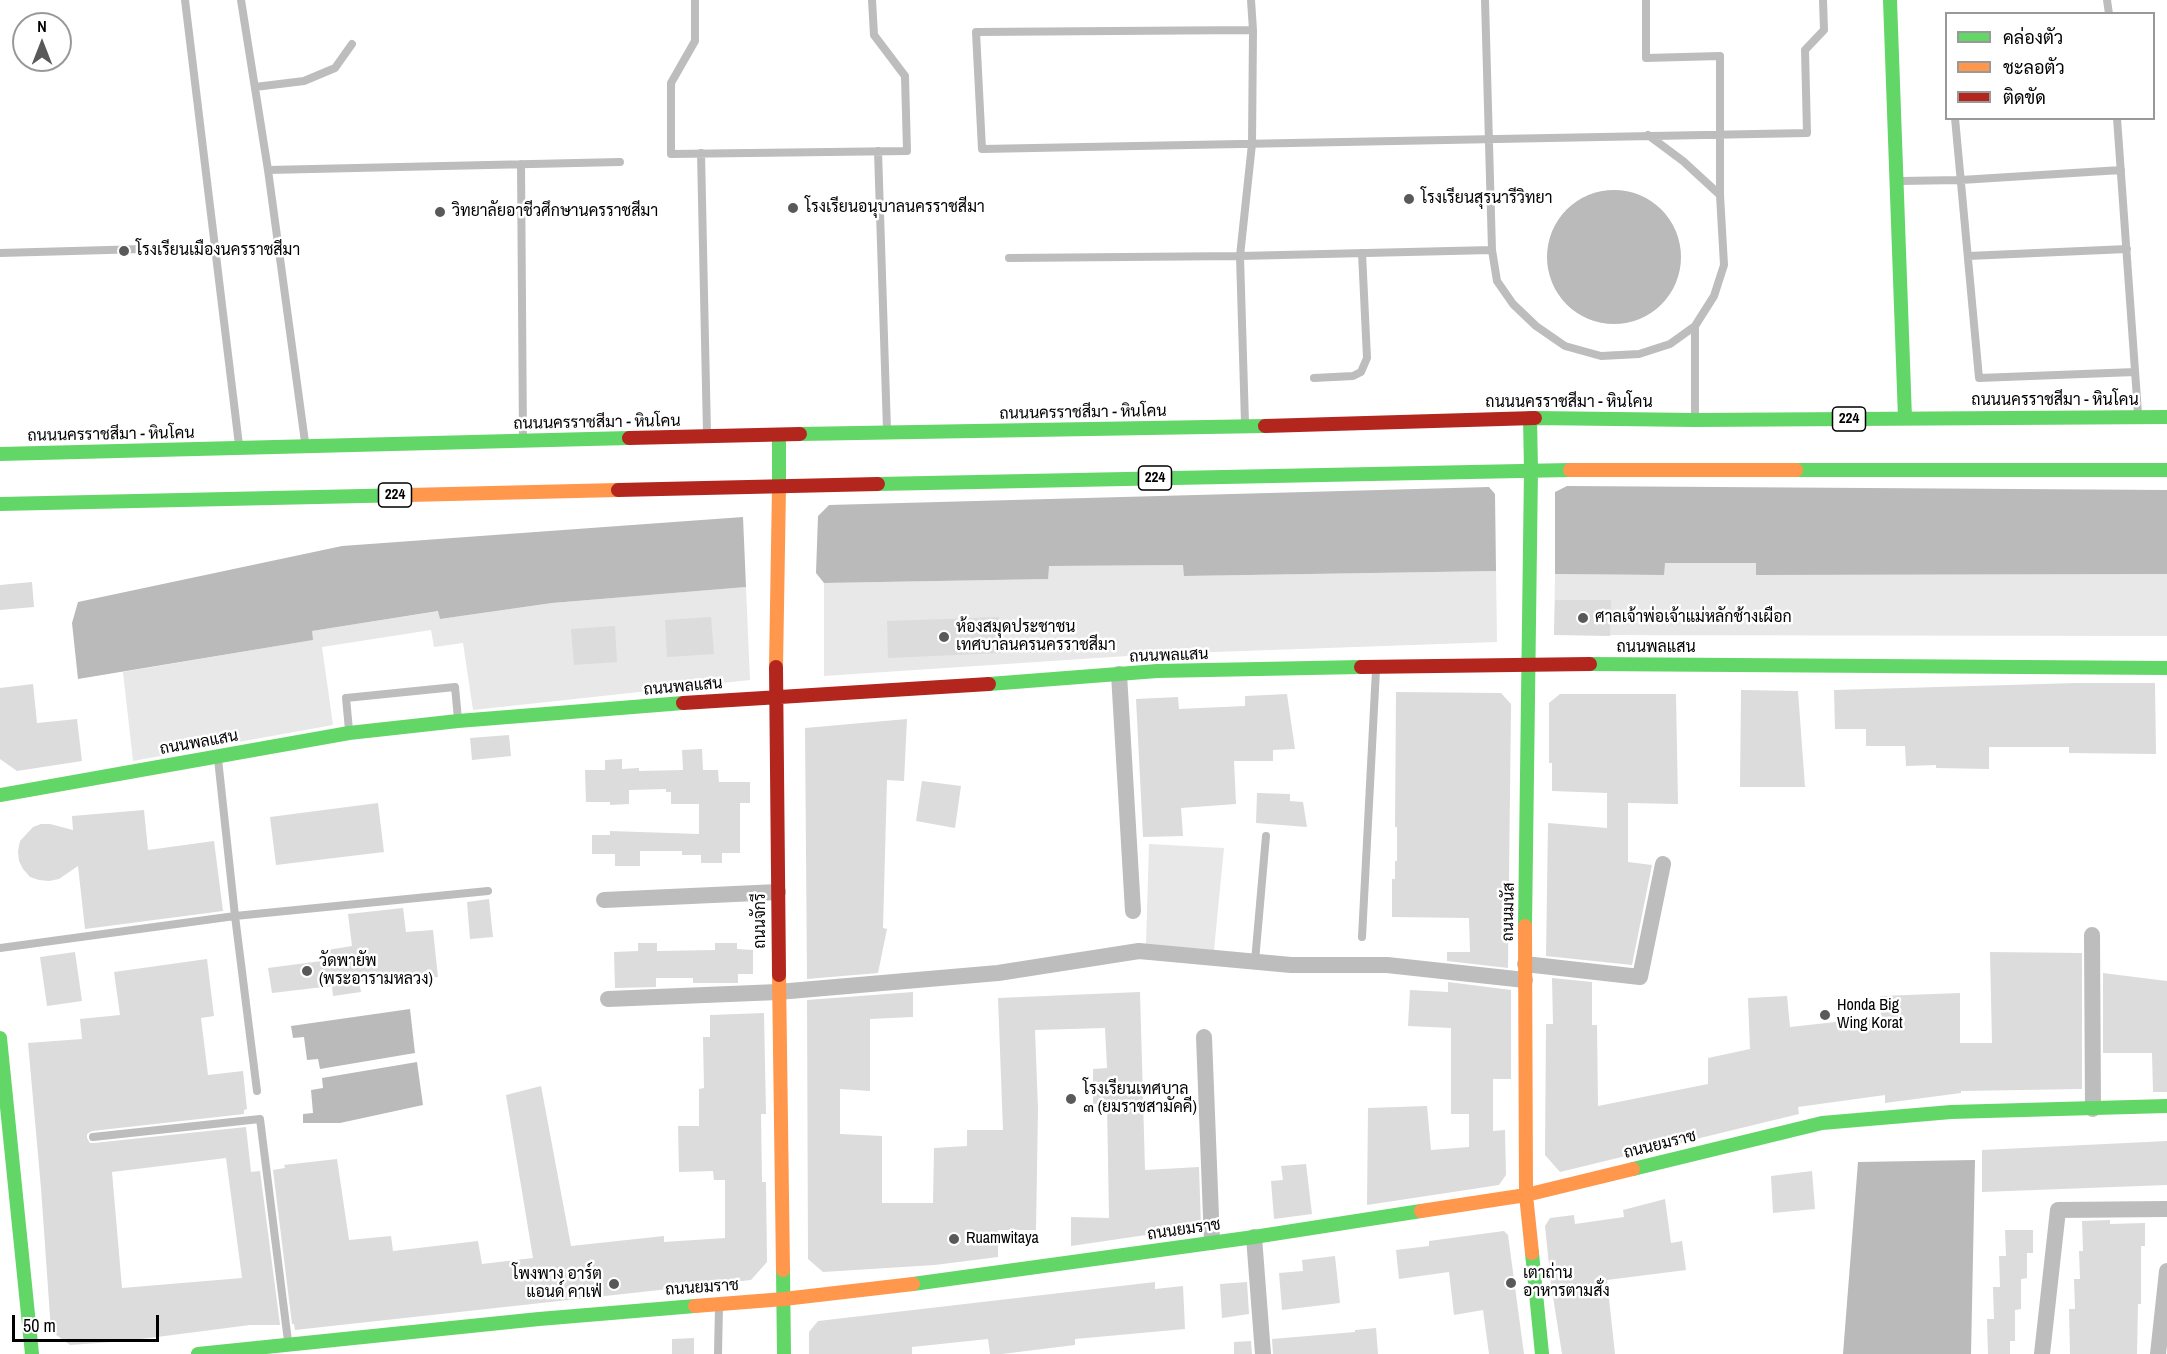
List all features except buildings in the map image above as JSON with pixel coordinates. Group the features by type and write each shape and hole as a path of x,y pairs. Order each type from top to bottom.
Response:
{"street":[{"path":"1890,0 1905,418"},
{"name":"ถนนนครราชสีมา - หินโคน","path":"0,454 887,432 1245,427 1530,418 1695,420 2167,417"},
{"name":"ถนนมนัส","path":"1530,418 1525,972 1526,1196 1542,1354"},
{"name":"ถนนจักรี","path":"779,436 776,696 784,1354"},
{"name":"224","path":"3,505 1531,470 2167,470"},
{"name":"ถนนพลแสน","path":"0,795 349,733 776,696 940,688 1157,671 1529,664 2167,668"},
{"path":"1119,674 1134,910"},
{"path":"608,999 778,992 998,973 1138,951 1292,965 1387,965 1640,977 1664,864"},
{"path":"604,900 778,892"},
{"path":"2091,934 2093,1109"},
{"path":"0,1038 32,1354"},
{"path":"1204,1038 1212,1242"},
{"name":"ถนนยมราช","path":"198,1354 539,1318 784,1299 942,1281 1254,1237 1526,1196 1822,1123 1951,1112 2167,1106"},
{"path":"2042,1354 2058,1210 2167,1209"},
{"path":"1254,1237 1263,1354"},
{"path":"2158,1354 2167,1271"}],"lane":[{"path":"185,0 240,448"},
{"path":"242,0 306,446"},
{"path":"695,0 695,41 670,83 671,154 907,151 905,76 873,35 872,0"},
{"path":"1245,427 1240,256 1252,144 1251,0"},
{"path":"1485,0 1492,250 1497,281 1513,303 1536,326 1565,346 1602,356 1639,354 1670,344 1695,326 1714,296 1724,265 1720,195 1719,57 1647,58 1646,0"},
{"path":"1253,30 976,32 982,149 1807,133 1805,50 1824,30 1823,0"},
{"path":"255,87 304,81 335,68 352,44"},
{"path":"1955,120 1980,378 2135,372"},
{"path":"2117,120 2139,417"},
{"path":"1648,135 1683,161 1720,195"},
{"path":"878,151 887,432"},
{"path":"701,153 707,437"},
{"path":"268,170 620,162"},
{"path":"521,164 523,441"},
{"path":"1897,181 1961,180 2121,170"},
{"path":"0,253 216,247"},
{"path":"1968,256 2127,249"},
{"path":"1009,258 1240,256 1492,250"},
{"path":"1314,378 1353,376 1361,372 1367,358 1362,253"},
{"path":"1695,326 1695,420"},
{"path":"1362,937 1376,667"},
{"path":"349,733 346,698 455,687 458,722"},
{"path":"218,756 257,1091"},
{"path":"1255,961 1266,836"},
{"path":"0,948 235,916 488,891"},
{"path":"93,1137 260,1119 288,1345"},
{"path":"718,1354 719,1303"}],"shaded area":[{"path":"1614,190 1640,195 1662,209 1676,231 1681,257 1676,283 1662,305 1640,319 1614,324 1588,319 1566,305 1552,283 1547,257 1552,231 1566,209 1588,195"},
{"path":"1567,486 2167,490 2167,574 1756,575 1756,563 1665,563 1664,575 1555,574 1555,492"},
{"path":"1489,487 1495,494 1496,571 1184,576 1183,565 1049,566 1048,579 824,583 816,573 818,516 829,505"},
{"path":"743,517 746,587 552,603 440,619 438,611 312,631 313,640 78,679 72,623 78,602 342,546"},
{"path":"1664,563 1756,563 1757,575 2167,574 2167,636 1554,635 1555,574 1664,575"},
{"path":"1184,565 1184,576 1496,571 1497,642 1158,654 824,676 824,583 1048,579 1048,566"},
{"path":"746,587 750,680 473,710 463,643 434,647 431,630 322,647 333,725 133,761 123,672 312,640 312,631 439,611 440,619 552,603"},
{"path":"1149,844 1224,848 1214,950 1146,944"},
{"path":"410,1009 415,1053 320,1069 318,1059 307,1060 304,1037 293,1038 291,1026"},
{"path":"417,1062 423,1105 340,1123 303,1123 303,1114 313,1113 311,1090 323,1088 322,1078"},
{"path":"1975,1160 1971,1354 1843,1354 1858,1162"}],"traffic: fast":[{"path":"1890,0 1905,418"},
{"path":"1535,418 1695,420 2167,417"},
{"path":"1530,418 1531,470"},
{"path":"800,434 1265,426"},
{"path":"779,436 779,487"},
{"path":"0,454 629,438"},
{"path":"1525,926 1531,470"},
{"path":"878,484 1570,470"},
{"path":"1796,470 2167,470"},
{"path":"0,504 408,495"},
{"path":"1590,664 2167,668"},
{"path":"989,684 1157,671 1361,667"},
{"path":"0,795 349,733 458,721 683,703"},
{"path":"0,1038 32,1354"},
{"path":"1633,1169 1822,1123 1951,1112 2167,1106"},
{"path":"913,1284 1254,1237 1421,1211"},
{"path":"1532,1253 1542,1354"},
{"path":"783,1270 784,1354"},
{"path":"198,1354 539,1319 695,1306"}],"traffic: slow":[{"path":"1570,470 1796,470"},
{"path":"776,667 779,487"},
{"path":"408,495 618,490"},
{"path":"1525,926 1526,1195 1532,1253"},
{"path":"779,975 783,1270"},
{"path":"1421,1211 1526,1195 1633,1169"},
{"path":"695,1306 784,1299 913,1284"}],"traffic: jam":[{"path":"1265,426 1535,418"},
{"path":"629,438 800,434"},
{"path":"618,490 878,484"},
{"path":"1361,667 1590,664"},
{"path":"776,667 779,975"},
{"path":"683,703 989,684"}],"place":[{"name":"โรงเรียนสุรนารีวิทยา","path":"1409,199"},
{"name":"โรงเรียนอนุบาลนครราชสีมา","path":"793,208"},
{"name":"วิทยาลัยอาชีวศึกษานครราชสีมา","path":"440,212"},
{"name":"โรงเรียนเมืองนครราชสีมา","path":"124,251"},
{"name":"ศาลเจ้าพ่อเจ้าแม่หลักช้างเผือก","path":"1583,618"},
{"name":"ห้องสมุดประชาชน เทศบาลนครนครราชสีมา","path":"944,637"},
{"name":"วัดพายัพ (พระอารามหลวง)","path":"307,971"},
{"name":"Honda Big Wing Korat","path":"1825,1015"},
{"name":"โรงเรียนเทศบาล ๓ (ยมราชสามัคคี)","path":"1071,1099"},
{"name":"Ruamwitaya","path":"954,1239"},
{"name":"เตาถ่าน อาหารตามสั่ง","path":"1511,1283"},
{"name":"โพงพาง อาร์ต แอนด์ คาเฟ่","path":"614,1284"}]}
